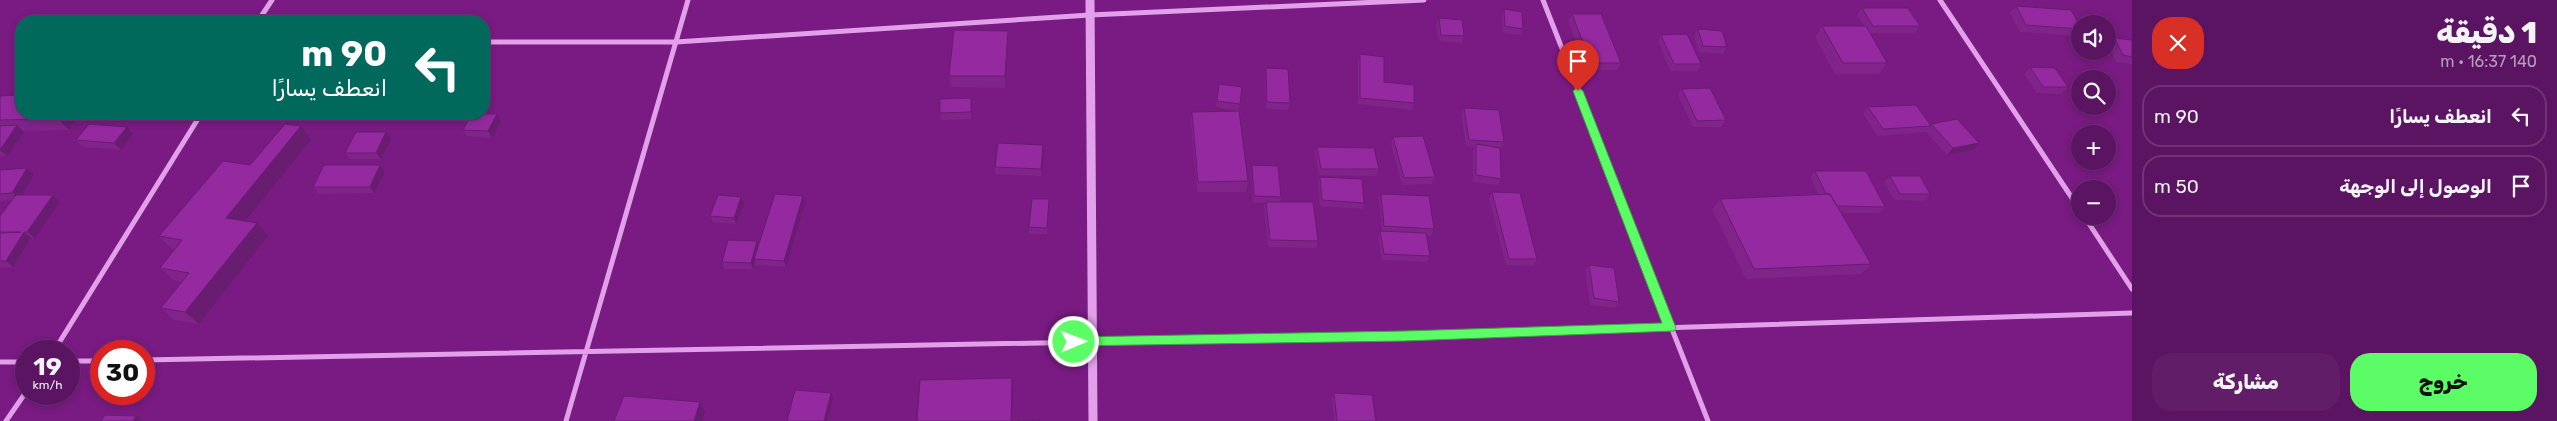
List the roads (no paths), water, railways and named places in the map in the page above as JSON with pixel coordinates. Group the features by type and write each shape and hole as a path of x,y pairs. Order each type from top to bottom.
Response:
{"street":[{"path":"262,15 272,0"},
{"path":"566,421 588,351 688,0"},
{"path":"1090,0 1093,421"},
{"path":"490,42 676,42 1090,15 1424,0"},
{"path":"1543,0 1708,421"},
{"path":"1940,0 2071,196"},
{"path":"61,340 197,120"},
{"path":"2090,225 2132,288"},
{"path":"155,360 1395,336 2132,313"},
{"path":"0,362 15,362"},
{"path":"6,421 17,405"}]}
